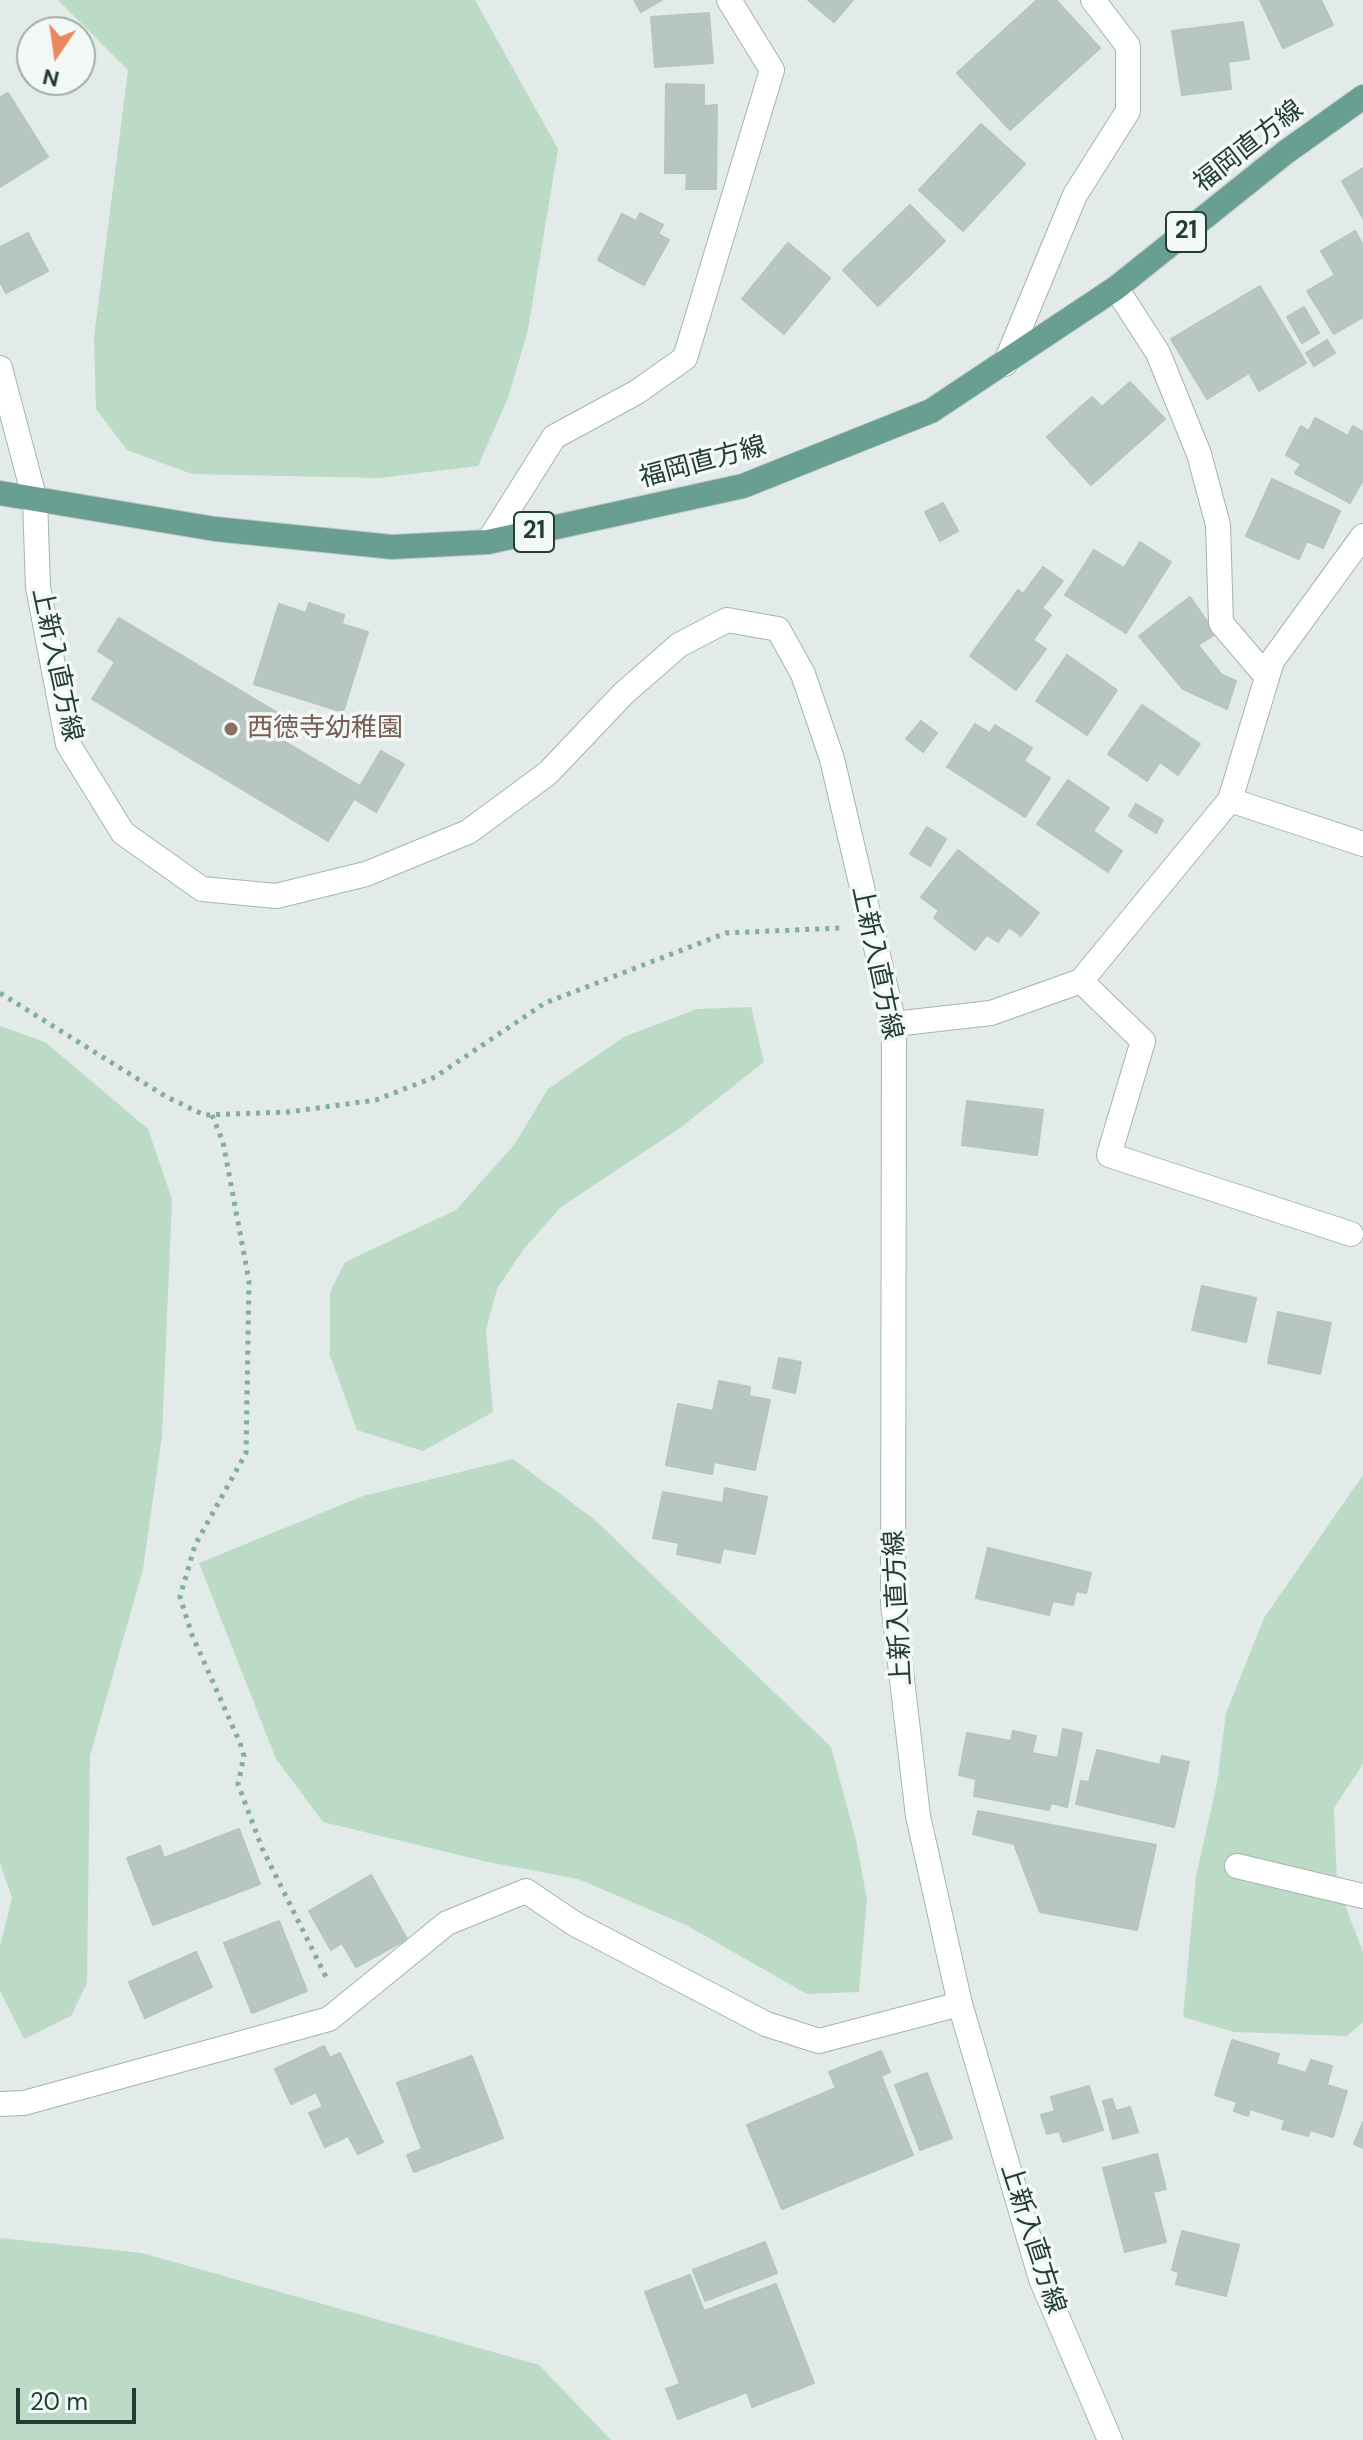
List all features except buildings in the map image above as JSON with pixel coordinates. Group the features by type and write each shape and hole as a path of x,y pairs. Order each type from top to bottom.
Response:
{"main road":[{"name":"福岡直方線","path":"0,493 215,529 392,547 488,542 743,486 931,411 1116,288 1286,152 1363,97"}],"street":[{"path":"488,542 554,437 637,392 685,358 772,70 729,0"},
{"path":"1005,364 1075,195 1128,111 1128,46 1093,0"},
{"path":"1116,288 1158,353 1199,454 1218,525 1221,623 1267,677"},
{"path":"0,368 35,500"},
{"name":"上新入直方線","path":"35,500 38,587 68,744 123,833 202,889 276,896 366,874 468,832 548,773 623,694 679,645 727,620 778,629 803,674 832,759 894,1024 893,1603 918,1816 960,2004 1041,2279 1110,2440"},
{"path":"894,1024 991,1013 1081,981 1230,800 1272,661 1363,536"},
{"path":"1230,800 1363,844"},
{"path":"1081,981 1143,1041 1109,1155 1351,1234"},
{"path":"1237,1866 1363,1896"},
{"path":"0,2104 24,2103 329,2019 447,1923 526,1891 575,1924 766,2024 819,2041 960,2004"}],"path":[{"path":"0,993 165,1096 204,1115 288,1112 376,1100 435,1077 545,1003 726,933 869,926"},
{"path":"212,1115 223,1142 249,1281 246,1453 195,1545 180,1597 192,1635 240,1743 244,1756 238,1784 262,1848 342,2008"}],"green space":[{"path":"58,0 475,0 558,149 528,330 508,398 478,466 379,478 192,474 127,450 96,409 94,337 128,70 96,38 96,16 74,16"},
{"path":"751,1007 764,1062 680,1128 561,1207 523,1250 497,1289 486,1330 493,1412 423,1451 357,1430 330,1356 330,1292 345,1262 456,1210 514,1145 548,1089 624,1037 697,1009"},
{"path":"0,1026 45,1042 148,1129 172,1199 162,1436 143,1569 90,1756 87,1983 71,2016 24,2039 0,1991 0,1946 12,1898 0,1863"},
{"path":"513,1459 595,1520 831,1747 856,1840 867,1900 859,1992 807,1994 686,1925 578,1879 488,1862 323,1822 276,1759 199,1563 363,1496"},
{"path":"1363,1475 1363,1764 1334,1808 1337,1884 1363,1952 1363,2022 1347,2036 1234,2032 1183,2017 1196,1876 1217,1783 1226,1713 1264,1618"},
{"path":"0,2238 142,2253 539,2365 611,2440 0,2440"}],"place":[{"name":"西徳寺幼稚園","path":"231,729"}]}
